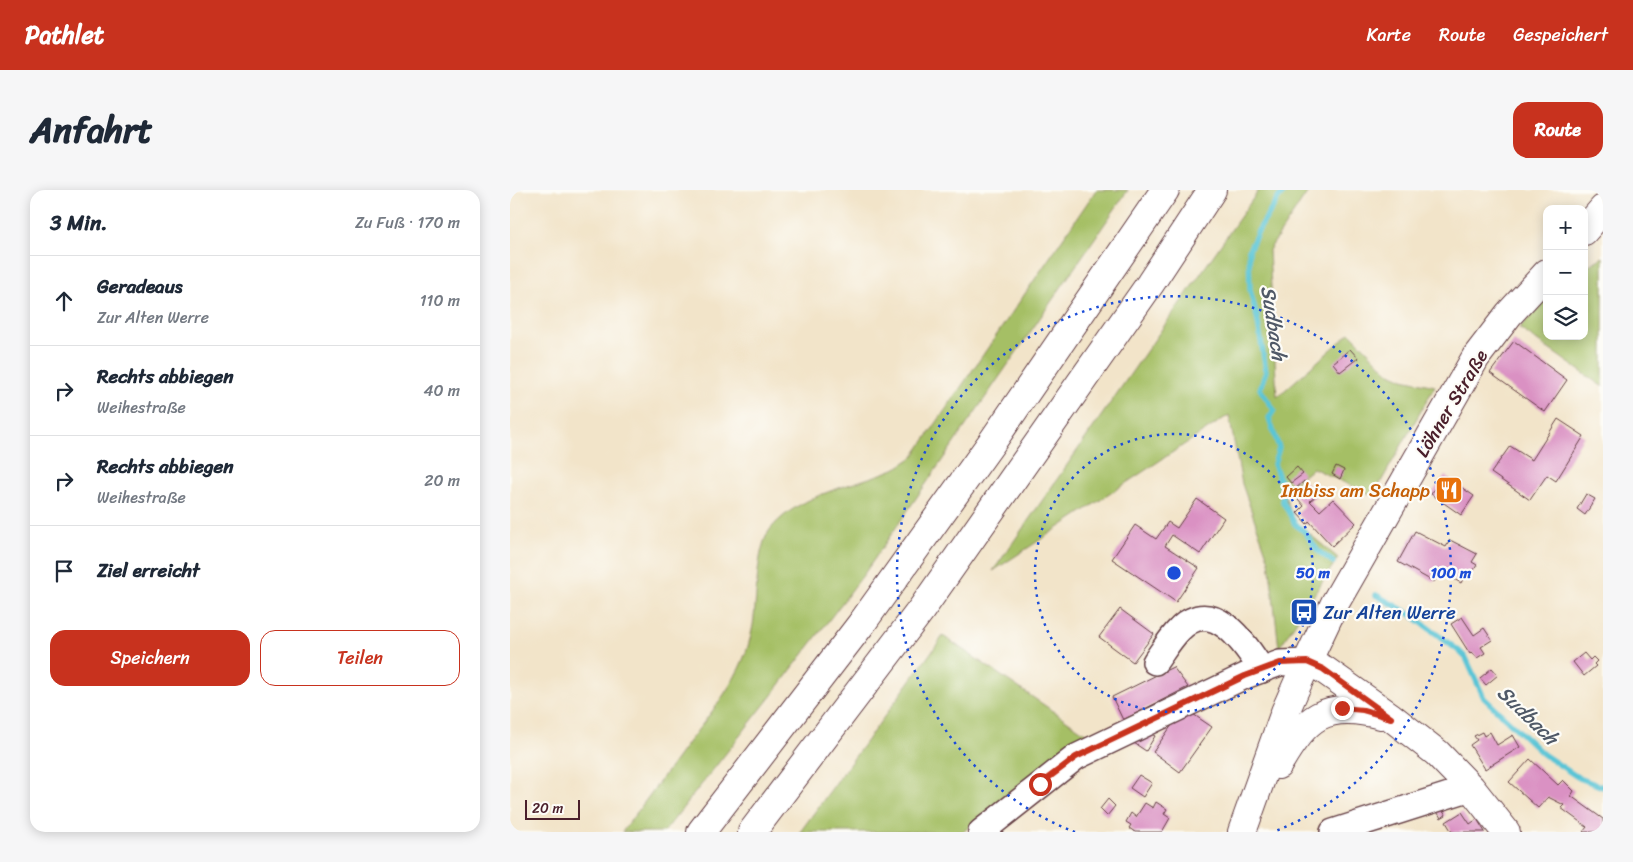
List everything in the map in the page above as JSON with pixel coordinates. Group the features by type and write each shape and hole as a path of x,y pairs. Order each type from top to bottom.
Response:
{"main road":[{"path":"752,832 921,610 1150,284 1212,190"},
{"path":"701,832 868,615 992,442 1164,191"},
{"path":"1588,226 1603,209"},
{"path":"1588,240 1603,227"},
{"name":"Löhner Straße","path":"1242,830 1285,712 1335,603 1476,357 1509,314 1543,279"},
{"path":"1307,662 1323,669 1437,753 1471,788 1506,832"},
{"path":"1242,830 1292,740 1310,722 1324,714 1342,708 1363,710 1391,718"}],"street":[{"path":"1155,662 1180,629 1196,619 1204,617 1211,618 1227,626 1246,646 1262,670"},
{"path":"981,832 1076,757 1262,670 1280,663 1307,662"},
{"path":"1333,832 1471,788"}],"green space":[{"path":"1096,190 1128,190 864,574 664,832 622,832 717,704 735,676 748,646 752,630 759,562 766,536 772,527 784,515 813,498 894,469 913,457"},
{"path":"1259,190 1309,190 1269,250 1277,397 1350,333 1388,372 1403,379 1435,386 1373,496 1313,468 1286,491 1285,496 1294,521 1338,558 1279,648 1269,561 1242,484 1229,415 993,571"},
{"path":"1603,257 1603,387 1519,328 1543,303 1543,340 1588,340 1588,266"},
{"path":"943,636 1091,737 1042,769 963,832 800,832"}],"building":[{"path":"1514,341 1567,380 1545,412 1490,373"},
{"path":"1350,349 1358,358 1340,372 1333,363"},
{"path":"1558,419 1584,436 1556,481 1547,475 1530,500 1491,473 1510,446 1532,460"},
{"path":"1336,466 1344,470 1340,479 1332,474"},
{"path":"1297,467 1303,474 1291,483 1286,477"},
{"path":"1445,476 1474,496 1461,515 1431,494"},
{"path":"1304,481 1317,495 1310,501 1320,511 1333,499 1356,523 1332,546 1309,521 1307,524 1297,513 1304,506 1292,492"},
{"path":"1586,494 1595,499 1585,515 1577,509"},
{"path":"1197,499 1224,518 1200,554 1172,535 1165,546 1199,568 1176,602 1112,559 1135,525 1156,539 1168,522 1177,528"},
{"path":"1415,531 1446,547 1450,540 1477,554 1472,562 1477,565 1472,573 1467,571 1461,583 1440,571 1434,582 1398,562"},
{"path":"1120,609 1154,634 1133,662 1099,637"},
{"path":"1462,617 1474,635 1484,628 1492,640 1481,647 1485,653 1477,658 1472,652 1470,654 1451,624"},
{"path":"1584,653 1590,660 1593,657 1597,661 1594,664 1596,666 1584,676 1573,662"},
{"path":"1173,667 1188,687 1123,720 1112,697"},
{"path":"1492,668 1498,675 1486,685 1480,678"},
{"path":"1184,708 1212,727 1180,772 1153,752"},
{"path":"1143,728 1155,736 1146,751 1125,737"},
{"path":"1482,732 1484,736 1490,732 1497,745 1513,735 1520,747 1485,769 1470,745 1477,740 1474,736"},
{"path":"1530,759 1558,785 1563,780 1574,791 1571,796 1603,819 1603,832 1583,832 1587,827 1561,808 1564,805 1548,797 1538,808 1509,782"},
{"path":"1139,775 1152,783 1143,797 1130,788"},
{"path":"1108,799 1115,806 1107,816 1100,809"},
{"path":"1156,802 1167,809 1164,814 1170,818 1162,832 1135,832 1129,828 1131,825 1126,822 1131,813 1136,817 1145,803 1153,808"},
{"path":"1441,807 1446,815 1441,818 1436,810"},
{"path":"1462,812 1470,824 1477,819 1485,832 1452,832 1446,822"}],"waterway":[{"name":"Sudbach","path":"1286,190 1279,197 1258,231 1249,250 1250,290 1257,317 1266,371 1260,389 1274,410 1269,418 1279,448 1274,464 1282,486 1283,502 1295,524 1305,532 1318,551 1333,562"},
{"name":"Sudbach","path":"1376,595 1410,614 1459,651 1466,658 1484,698 1543,754 1579,778 1603,787"}],"place":[{"name":"Imbiss am Schapp","path":"1449,490"},
{"name":"Zur Alten Werre","path":"1304,612"}],"route":[{"path":"1040,784 1076,757 1245,676 1280,663 1307,662 1323,669 1391,718 1363,710 1342,708"}]}
